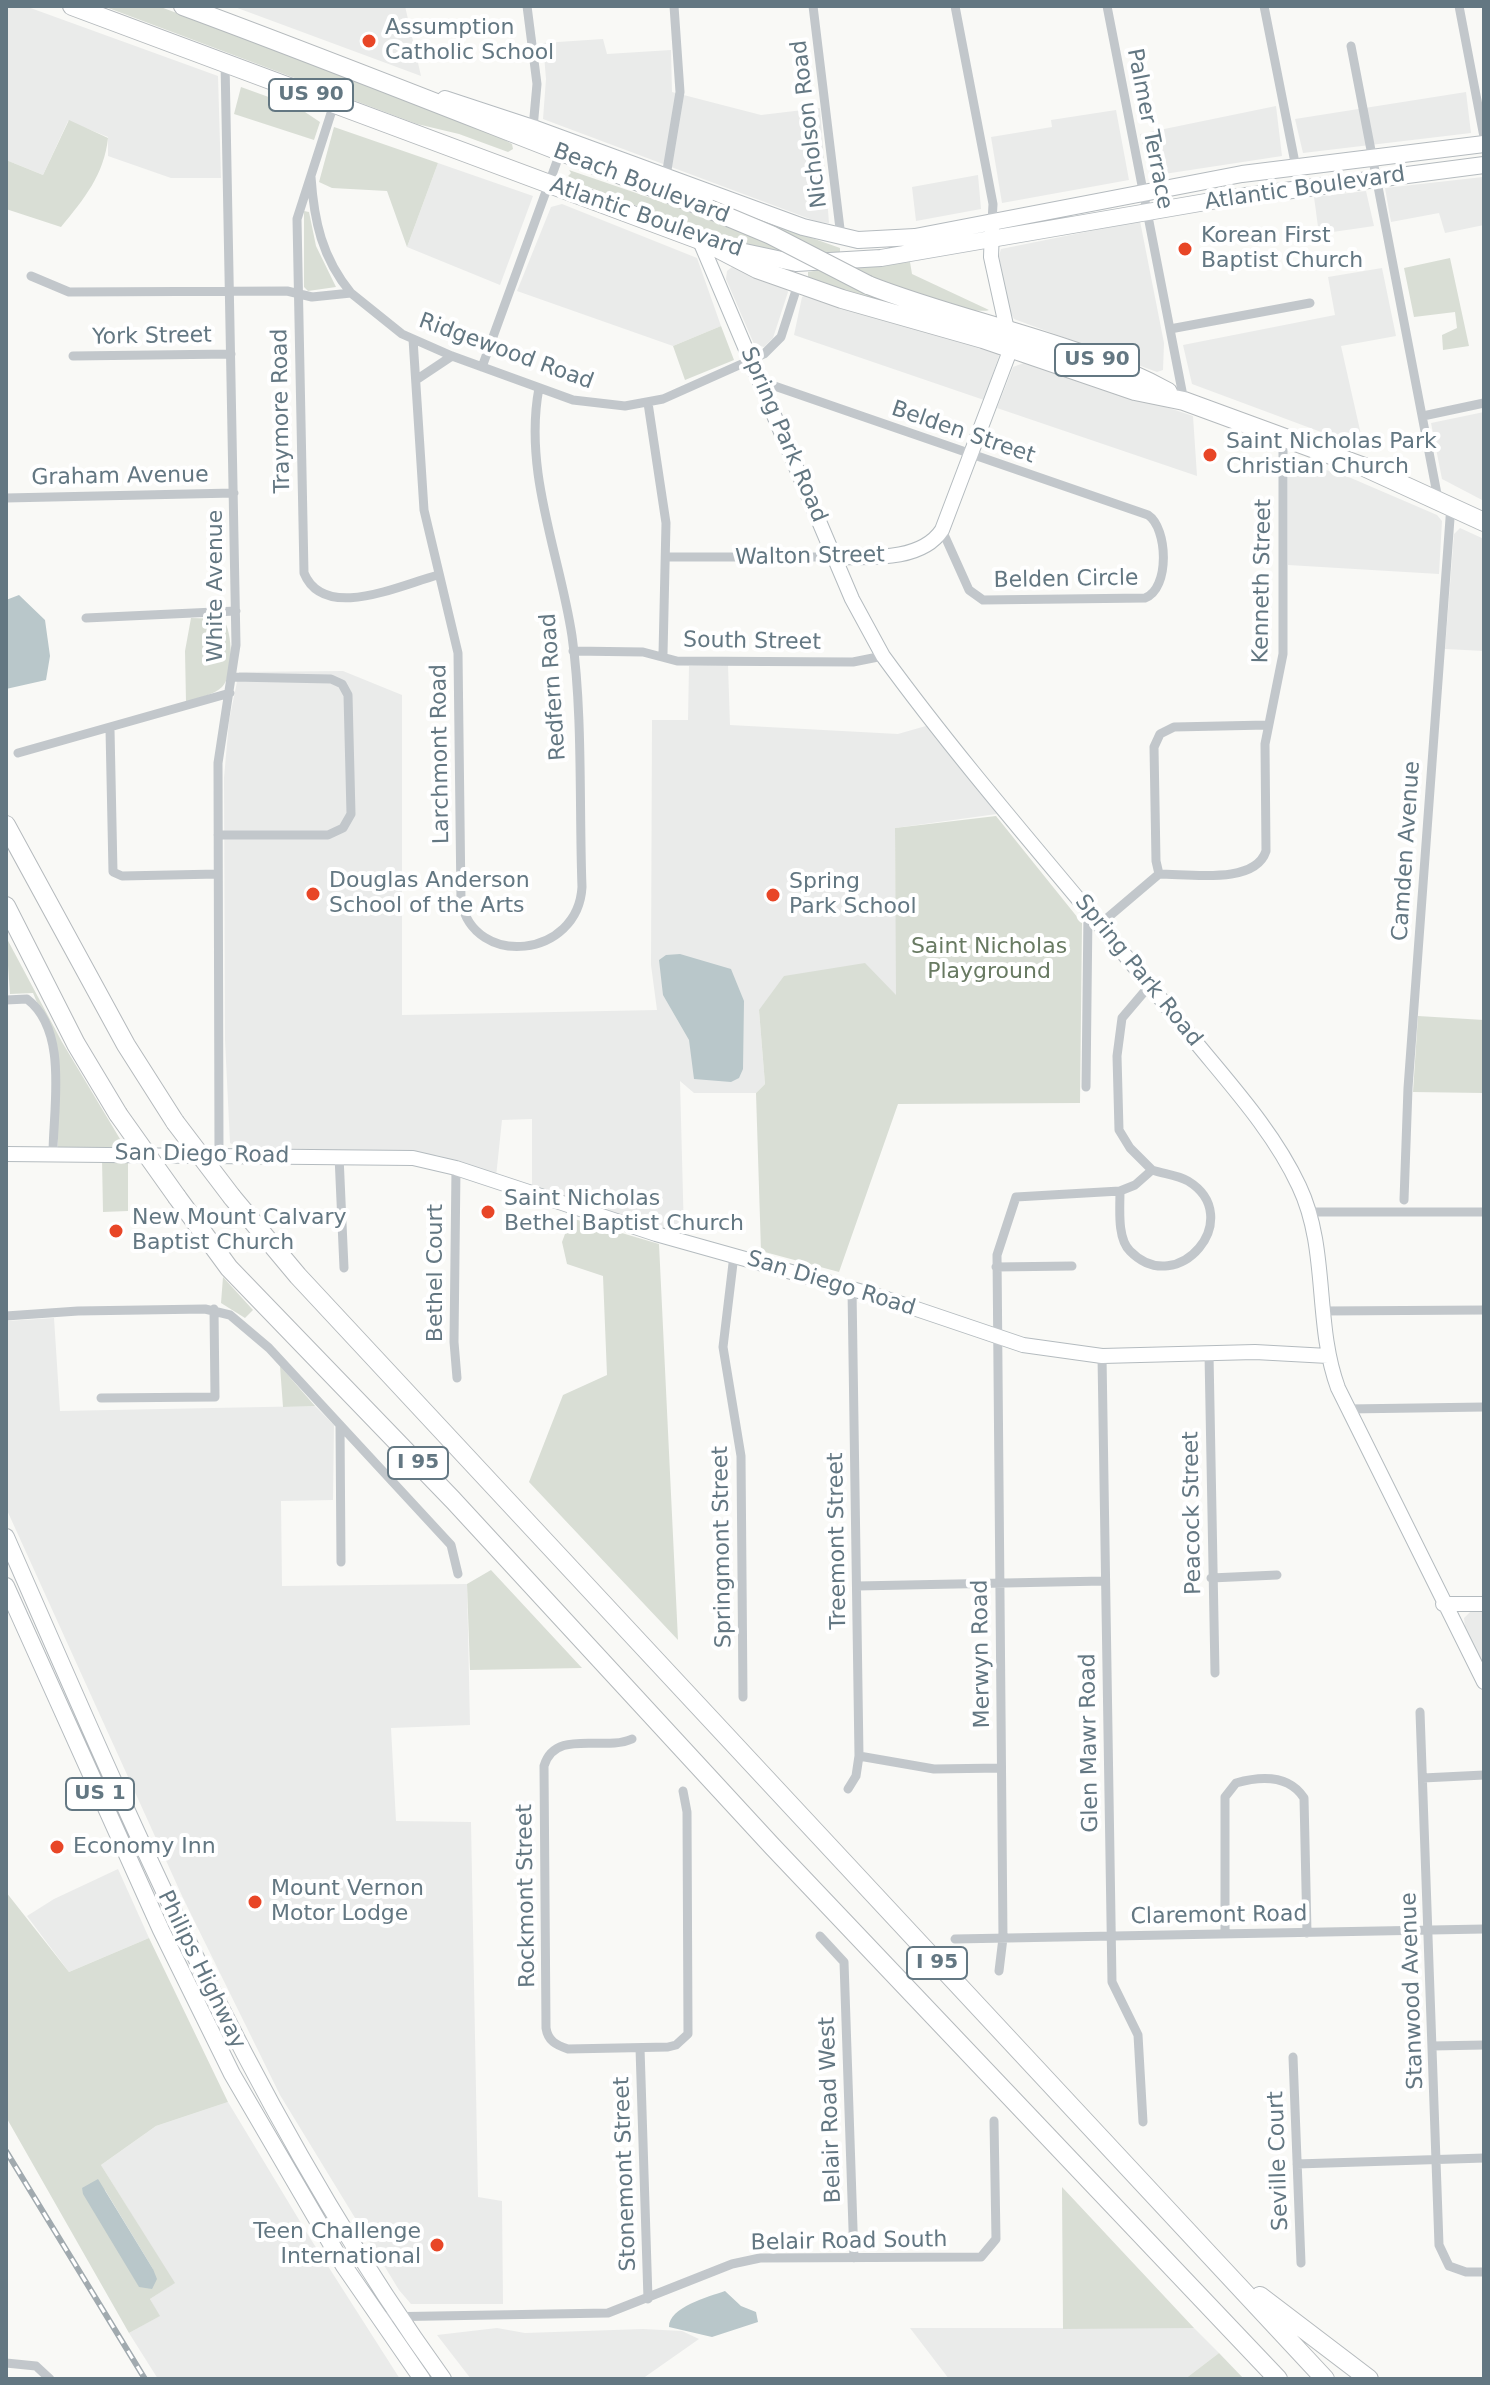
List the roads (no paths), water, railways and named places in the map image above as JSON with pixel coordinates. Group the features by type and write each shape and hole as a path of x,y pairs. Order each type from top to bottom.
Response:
{"highway":[{"name":"Atlantic Boulevard","path":"72,6 702,242"},
{"name":"Beach Boulevard","path":"183,6 530,134 560,153 771,235 868,285 929,307 1006,327 1140,377 1184,401"},
{"path":"482,159 508,159 530,134"},
{"name":"Beach Boulevard","path":"702,242 748,258 798,284 1011,348 1135,391 1184,401 1283,437 1444,502 1484,522"},
{"name":"I 95","path":"6,825 126,1045 175,1122 232,1197 319,1299 1325,2379"},
{"name":"I 95","path":"6,906 76,1044 118,1114 229,1268 471,1519 772,1846 1278,2379"},
{"path":"1208,2254 1369,2379"}],"main road":[{"name":"Atlantic Boulevard","path":"530,134 666,176 841,237 896,240 1147,213 1300,188 1484,165"},
{"name":"Atlantic Boulevard","path":"748,258 796,263 854,260 992,230 1143,191 1296,167 1484,144"},
{"name":"Philips Highway","path":"6,1537 193,1956 273,2111 329,2206 443,2379"},
{"name":"Philips Highway","path":"6,1586 177,1964 251,2109 311,2212 422,2379"}],"street":[{"path":"527,6 537,84 530,134"},
{"path":"666,176 680,92 674,6"},
{"name":"Nicholson Road","path":"813,6 841,237"},
{"path":"942,530 1011,348 991,257 993,204 955,6"},
{"name":"Palmer Terrace","path":"1107,6 1184,401"},
{"path":"1264,6 1300,188"},
{"path":"1459,6 1484,137"},
{"name":"Camden Avenue","path":"1351,46 1423,416 1444,502 1408,1088 1404,1200"},
{"name":"White Avenue","path":"219,1155 218,746 233,677 236,611 225,62"},
{"name":"Traymore Road","path":"334,104 297,219 304,573 308,583 323,597 343,600 438,575"},
{"path":"482,367 560,153"},
{"name":"Ridgewood Road","path":"310,173 319,238 327,258 351,293 381,320 413,339 452,356 539,388 599,405 648,403 751,361 772,349 781,337 798,284"},
{"name":"Spring Park Road","path":"702,242 857,611 883,656 1281,1152 1301,1190 1308,1212 1316,1243 1328,1356 1348,1409 1484,1682"},
{"path":"722,292 724,266 748,258"},
{"path":"31,276 69,292 297,292 312,297 351,293"},
{"path":"1170,329 1310,303"},
{"name":"Larchmont Road","path":"413,339 424,510 458,653 463,912 478,934 499,944 517,945"},
{"name":"York Street","path":"73,356 231,354"},
{"path":"416,380 452,356"},
{"name":"Belden Street","path":"760,381 1155,519"},
{"name":"Redfern Road","path":"517,945 548,941 560,935 571,924 581,902 573,651 540,485 535,423 539,388"},
{"path":"648,403 663,496 667,557 663,654"},
{"path":"1423,416 1484,403"},
{"name":"Kenneth Street","path":"1159,874 1245,873 1263,859 1267,725 1283,654 1283,437"},
{"name":"Graham Avenue","path":"6,498 234,493"},
{"name":"Belden Circle","path":"942,530 969,590 983,600 1145,598 1155,593 1161,581 1161,531 1155,519"},
{"name":"Walton Street","path":"667,557 898,555 937,538 942,530"},
{"path":"86,618 236,611"},
{"name":"South Street","path":"573,651 663,654 677,661 738,662 853,662 883,656"},
{"path":"218,835 328,835 343,828 351,814 348,695 342,684 331,679 233,677"},
{"path":"18,753 230,693"},
{"path":"1099,925 1159,874 1156,861 1154,747 1160,734 1174,727 1267,725"},
{"path":"110,729 113,872 122,876 218,874"},
{"path":"1086,1087 1088,911"},
{"path":"1150,985 1122,1018 1117,1041 1119,1130 1130,1148 1152,1170 1190,1182 1206,1199 1209,1232 1204,1245 1189,1260 1150,1264 1129,1251 1122,1235 1120,1191 1135,1185 1152,1170"},
{"path":"6,1000 27,999 40,1011 53,1052 53,1154"},
{"name":"San Diego Road","path":"6,1154 413,1158 456,1168 520,1192 852,1289 1049,1351 1102,1356 1328,1356"},
{"path":"339,1156 344,1268"},
{"name":"Bethel Court","path":"456,1168 454,1342 457,1378"},
{"name":"Merwyn Road","path":"999,1971 1003,1938 997,1255 1016,1197 1120,1191"},
{"path":"1308,1212 1484,1212"},
{"name":"Springmont Street","path":"734,1255 723,1347 741,1456 743,1697"},
{"path":"996,1267 1072,1266"},
{"name":"Treemont Street","path":"848,1789 856,1776 859,1756 852,1289"},
{"path":"6,1316 89,1310 214,1309 230,1315 253,1333 451,1545 458,1574"},
{"path":"101,1398 215,1397 214,1309"},
{"path":"1324,1311 1484,1310"},
{"name":"Peacock Street","path":"1209,1354 1215,1673"},
{"name":"Glen Mawr Road","path":"1102,1356 1112,1982 1140,2043 1143,2122"},
{"path":"1348,1409 1484,1407"},
{"path":"340,1425 341,1562"},
{"path":"1211,1578 1277,1575"},
{"path":"857,1586 1104,1581"},
{"path":"1443,1604 1484,1604"},
{"path":"35,1652 52,1645"},
{"name":"Stanwood Avenue","path":"1420,1712 1439,2245 1449,2266 1466,2272 1484,2272"},
{"name":"Rockmont Street","path":"632,1739 616,1744 564,1744 551,1751 544,1766 546,2028 551,2041 568,2049 640,2048"},
{"path":"859,1756 934,1769 1001,1768"},
{"path":"1423,1778 1484,1775"},
{"path":"1225,1934 1225,1797 1236,1783 1265,1779 1290,1783 1304,1798 1307,1933"},
{"path":"640,2048 676,2045 688,2034 687,1812 683,1791"},
{"path":"106,1809 122,1801"},
{"name":"Claremont Road","path":"955,1939 1484,1929"},
{"name":"Belair Road West","path":"820,1936 844,1962 854,2258"},
{"path":"177,1964 193,1956"},
{"path":"1432,2046 1484,2045"},
{"name":"Stonemont Street","path":"640,2048 648,2299"},
{"name":"Seville Court","path":"1293,2057 1301,2263"},
{"path":"251,2109 273,2111"},
{"name":"Belair Road South","path":"378,2317 597,2314 619,2311 749,2259 974,2258 991,2249 996,2233 994,2121"},
{"path":"1297,2164 1484,2158"},
{"path":"311,2212 329,2206"},
{"path":"6,2363 36,2366 50,2379"}],"railway":[{"path":"6,2151 145,2379"}],"place":[{"name":"Assumption Catholic School","path":"369,41"},
{"name":"Korean First Baptist Church","path":"1185,249"},
{"name":"Saint Nicholas Park Christian Church","path":"1210,455"},
{"name":"Douglas Anderson School of the Arts","path":"313,894"},
{"name":"Spring Park School","path":"773,895"},
{"name":"Saint Nicholas Bethel Baptist Church","path":"488,1212"},
{"name":"New Mount Calvary Baptist Church","path":"116,1231"},
{"name":"Economy Inn","path":"57,1847"},
{"name":"Mount Vernon Motor Lodge","path":"255,1902"},
{"name":"Teen Challenge International","path":"437,2245"}],"park label":[{"name":"Saint Nicholas Playground","path":"989,960"}]}
